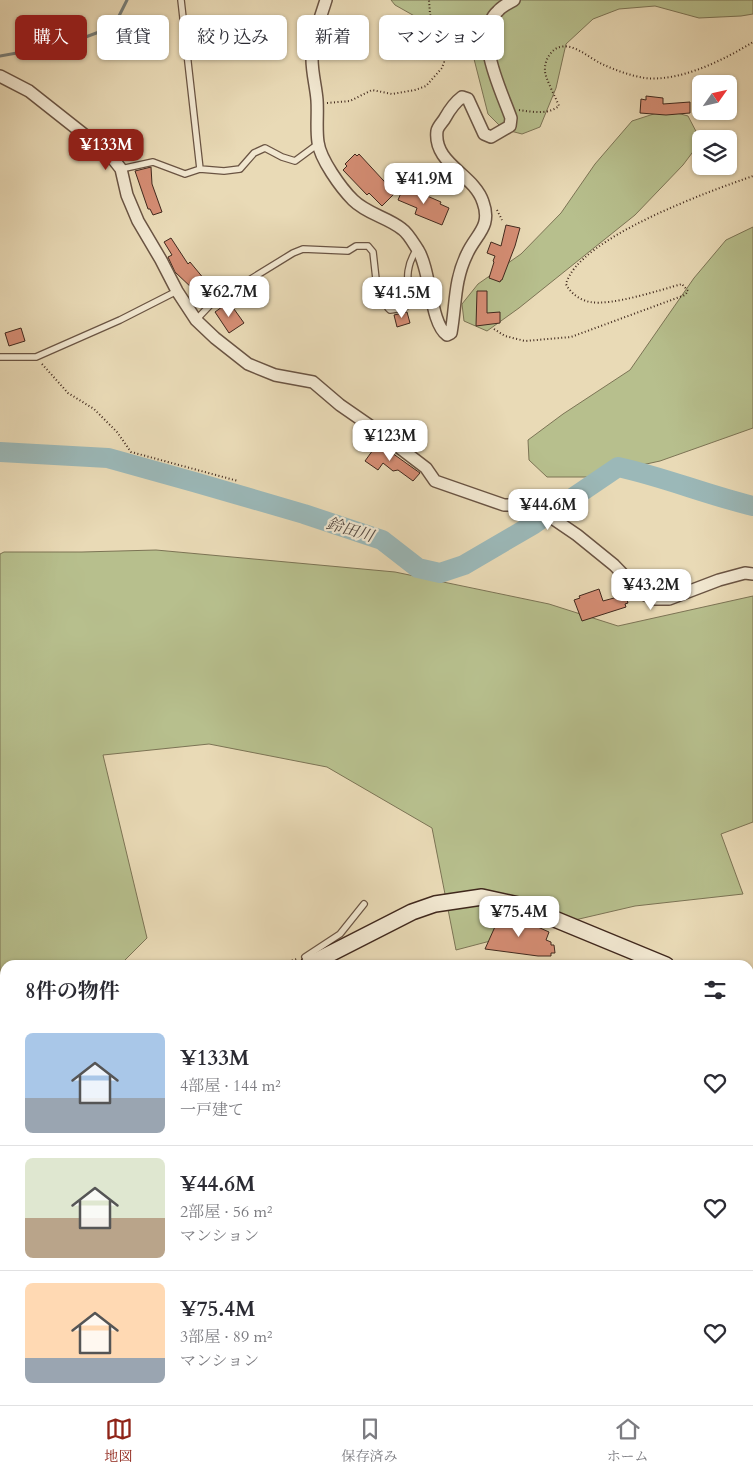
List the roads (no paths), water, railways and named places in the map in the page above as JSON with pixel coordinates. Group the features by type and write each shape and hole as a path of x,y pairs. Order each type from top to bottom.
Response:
{"street":[{"path":"326,0 314,39 312,58 317,103 318,144 324,159 338,182 354,201 370,213 403,229 417,249 424,261 433,306 441,330 447,335 451,333 456,283 467,253 485,227 486,216 483,201 473,184 445,159 438,148 437,129 454,104 462,97 468,99 484,134 491,137 510,126 511,118 487,47 489,25 497,11 514,0"},
{"path":"0,76 30,91 60,113 110,155 121,169 127,195 138,221 162,260 177,291 196,320 248,364 275,375 313,382 340,405 426,468 435,480 504,505 533,505 578,535 614,565 641,593 655,599 669,599 719,580 753,574"},
{"path":"311,960 412,912 435,904 482,897 523,906 654,960"}],"lane":[{"path":"182,0 200,168"},
{"path":"121,169 153,162 184,174 200,168 224,171 240,169 254,153 265,148 282,157 295,160 318,144"},
{"path":"196,320 212,302 293,253 303,250 348,251 356,246 368,246 373,252 376,279 388,308 390,310 404,308 409,304 407,276 410,259 417,249"},
{"path":"0,357 36,357 120,320 177,291"},
{"path":"309,960 340,934 364,904"}],"waterway":[{"path":"0,56 67,44 99,32 119,16 127,0"},
{"name":"鈴田川","path":"0,452 108,458 304,514 382,540 418,568 440,573 464,565 534,524 618,467 753,506"}]}
